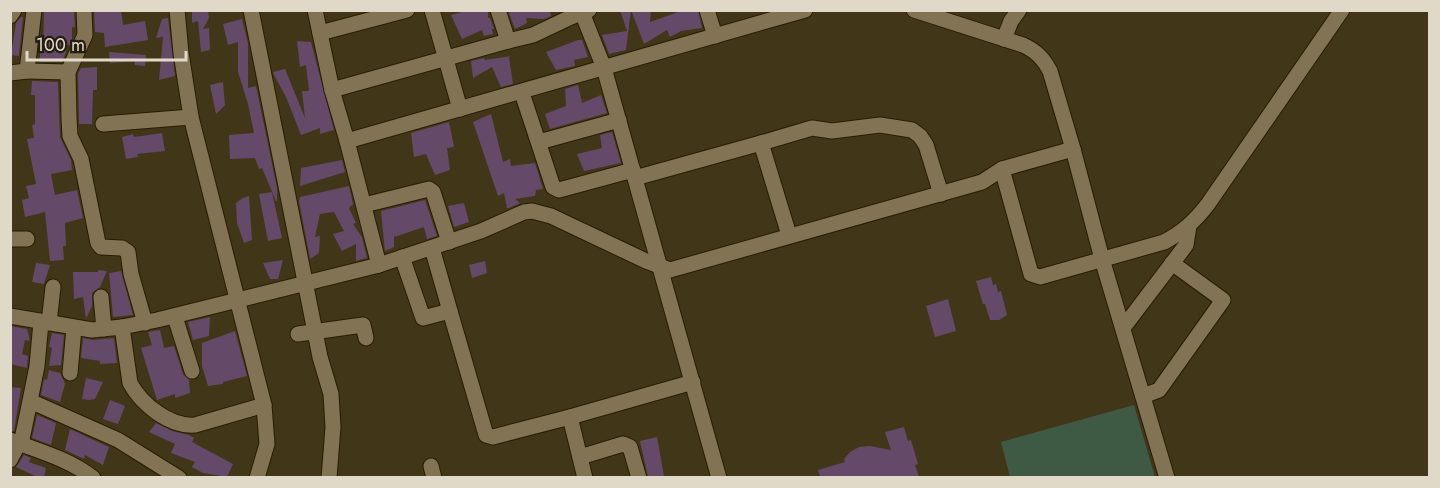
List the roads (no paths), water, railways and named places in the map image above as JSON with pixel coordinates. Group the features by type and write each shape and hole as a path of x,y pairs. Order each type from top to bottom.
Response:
{"street":[{"path":"10,16 14,10"},
{"path":"27,71 34,10"},
{"path":"84,10 85,35 68,72 70,136 81,159 98,243 101,247 122,248 128,252 131,274 145,323"},
{"path":"177,10 180,53 191,117 236,302 264,405 267,444 257,477"},
{"path":"251,10 320,357 331,394 333,427 329,477"},
{"path":"315,10 332,90 379,265"},
{"path":"320,33 407,10"},
{"path":"432,10 460,110"},
{"path":"498,10 508,40"},
{"path":"708,10 715,36"},
{"path":"347,141 522,93 805,10"},
{"path":"914,10 942,15 1036,51 1050,71 1102,259 1167,477"},
{"path":"1004,39 1011,21 1019,10"},
{"path":"1002,169 1031,274 1040,277 1164,242 1189,226 1208,204 1342,10"},
{"path":"332,90 533,35 584,11 620,120 719,477"},
{"path":"10,73 68,72"},
{"path":"522,93 553,187 559,190 761,143 812,128 832,131 880,125 912,130 920,136 926,145 941,194"},
{"path":"103,124 191,117"},
{"path":"538,142 620,120"},
{"path":"761,143 789,235"},
{"path":"10,316 74,328 105,329 175,317 379,265 481,231 524,212 550,216 670,270 982,182 1002,169 1073,149"},
{"path":"364,206 429,189 433,192 449,242"},
{"path":"1123,328 1186,245 1189,226"},
{"path":"10,239 27,239"},
{"path":"432,248 486,435 493,437 693,382"},
{"path":"402,257 423,318 450,311"},
{"path":"1143,396 1159,390 1223,300 1172,263"},
{"path":"10,459 30,401 53,287"},
{"path":"101,297 105,329"},
{"path":"175,317 192,371"},
{"path":"298,334 363,325 366,338"},
{"path":"122,327 130,383 134,391 161,415 186,426 264,405"},
{"path":"70,374 74,328"},
{"path":"30,401 118,440 179,477"},
{"path":"570,417 585,477"},
{"path":"17,442 73,464 93,477"},
{"path":"580,457 623,444 630,447 639,477"}]}
